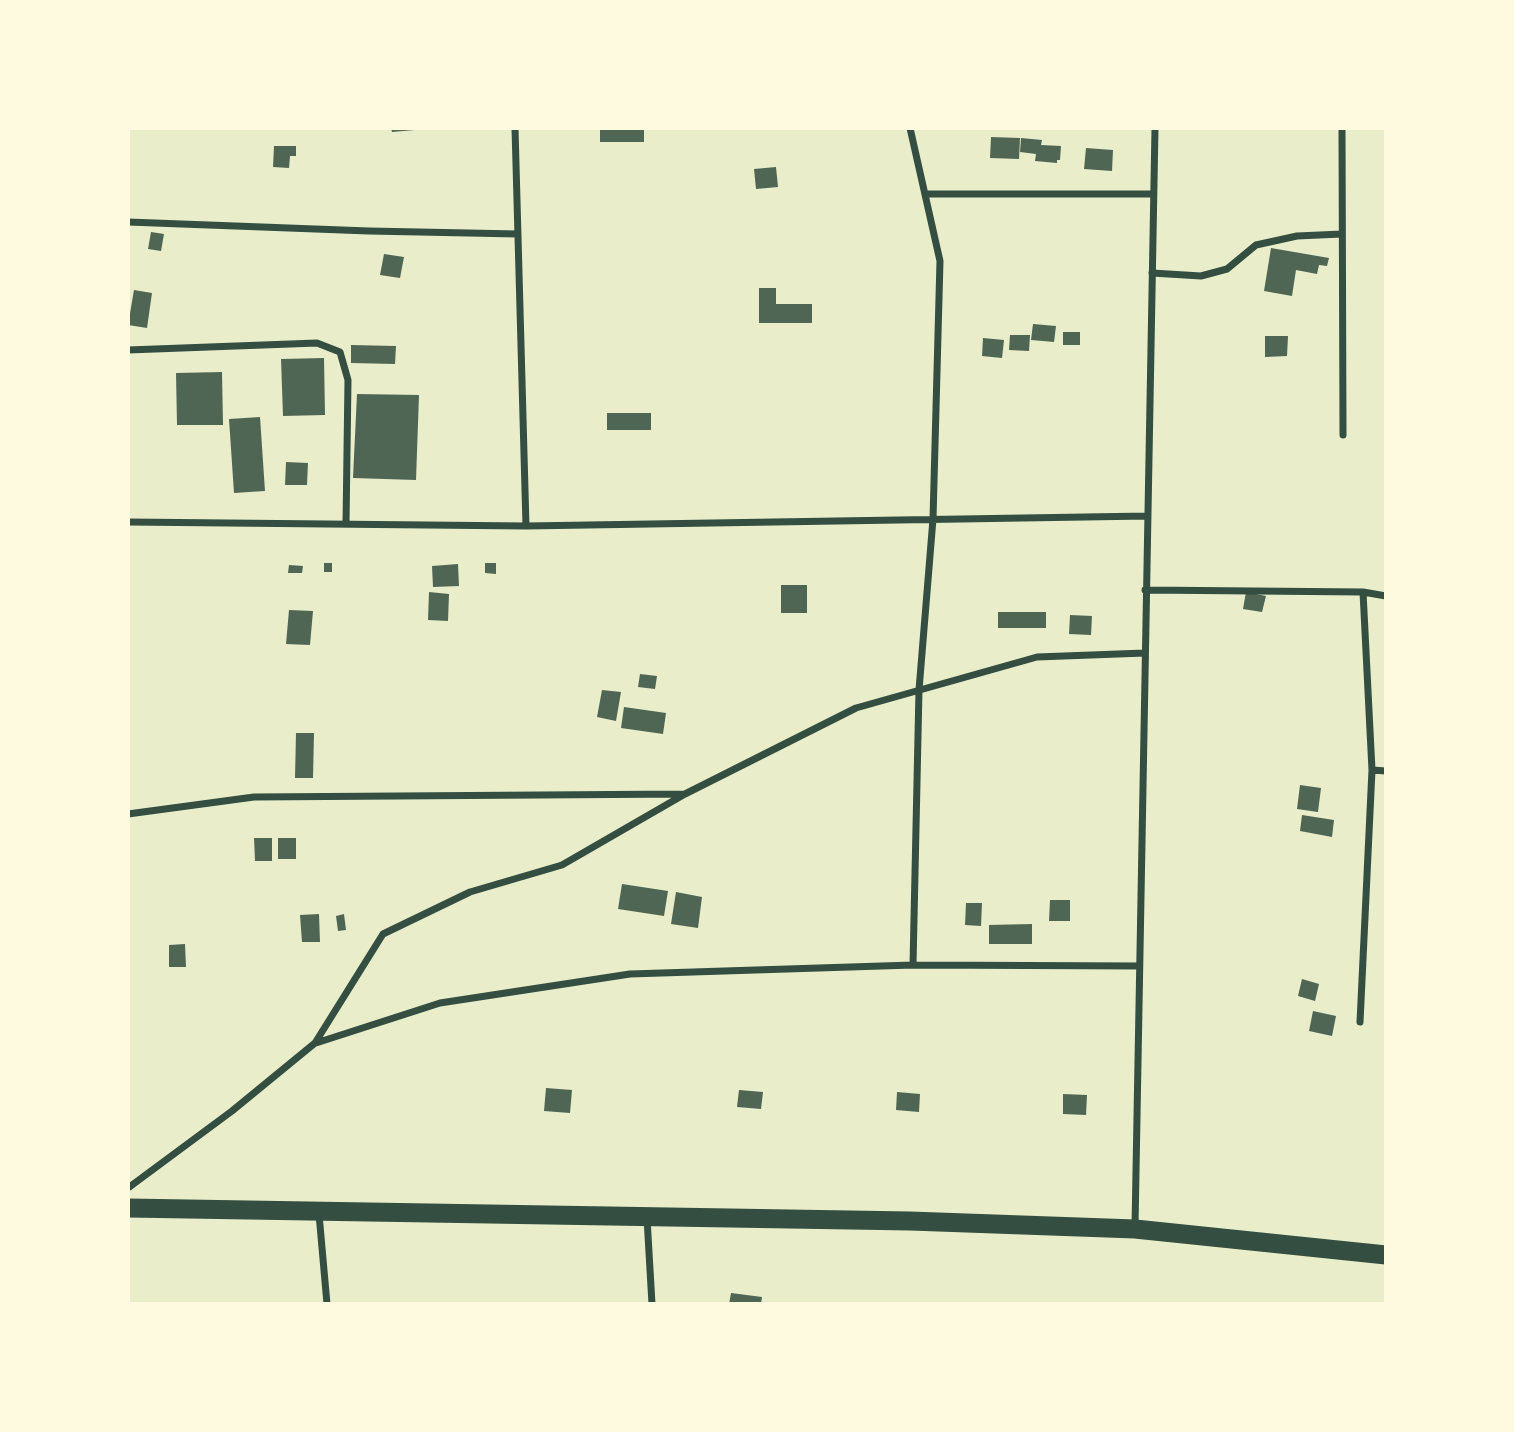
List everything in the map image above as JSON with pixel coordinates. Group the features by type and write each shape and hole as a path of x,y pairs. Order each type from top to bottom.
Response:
{"highway":[{"path":"128,1208 910,1221 1135,1230 1386,1255"}],"street":[{"path":"515,128 526,526"},
{"path":"911,128 940,261 933,519 919,690 913,965"},
{"path":"1135,1230 1155,128"},
{"path":"1342,128 1343,435"},
{"path":"925,194 1153,194"},
{"path":"128,222 518,234"},
{"path":"1152,273 1201,276 1227,269 1256,245 1297,236 1342,234"},
{"path":"128,350 317,343 340,352 348,380 346,524"},
{"path":"128,522 526,526 1147,516"},
{"path":"1145,590 1363,592 1386,596"},
{"path":"1360,1022 1372,770 1363,592"},
{"path":"128,1188 232,1111 315,1043 383,934 470,892 562,865 685,794 856,708 1037,657 1145,653"},
{"path":"1372,770 1386,771"},
{"path":"128,814 254,797 685,794"},
{"path":"315,1043 440,1003 630,974 913,965 1139,966"},
{"path":"319,1212 327,1304"},
{"path":"647,1217 652,1304"}],"building":[{"path":"391,128 414,128 415,130 392,132"},
{"path":"600,128 644,128 644,142 600,142"},
{"path":"991,137 1020,138 1019,159 990,158"},
{"path":"1021,138 1042,140 1041,145 1061,146 1060,160 1057,160 1057,163 1035,161 1036,154 1020,152"},
{"path":"274,146 296,146 296,156 290,156 289,168 273,167"},
{"path":"1086,148 1113,150 1112,171 1084,169"},
{"path":"776,167 778,187 756,189 754,169"},
{"path":"151,232 164,234 161,251 148,249"},
{"path":"1271,248 1329,258 1327,266 1319,265 1317,274 1296,270 1292,296 1264,291"},
{"path":"384,254 404,257 400,278 380,275"},
{"path":"759,288 776,288 776,304 812,304 812,323 759,323"},
{"path":"134,290 152,293 147,328 128,325"},
{"path":"1033,324 1056,326 1054,342 1031,340"},
{"path":"1063,332 1080,332 1080,345 1063,345"},
{"path":"1010,335 1030,335 1029,351 1009,350"},
{"path":"1265,336 1288,336 1287,356 1265,357"},
{"path":"983,338 1004,340 1002,358 982,356"},
{"path":"351,345 396,346 395,364 351,363"},
{"path":"324,358 325,415 283,416 281,359"},
{"path":"222,372 223,425 177,425 176,373"},
{"path":"357,394 419,395 416,480 353,478"},
{"path":"607,413 651,413 651,430 607,430"},
{"path":"260,417 265,491 234,493 229,419"},
{"path":"286,462 308,463 307,485 285,485"},
{"path":"324,563 332,563 332,572 324,572"},
{"path":"485,563 496,563 496,574 485,573"},
{"path":"458,564 459,586 433,587 432,566"},
{"path":"289,565 303,566 302,573 288,573"},
{"path":"781,585 807,585 807,613 781,613"},
{"path":"429,592 449,594 448,621 428,620"},
{"path":"1246,592 1266,596 1262,612 1243,609"},
{"path":"289,610 313,611 310,645 286,644"},
{"path":"998,612 1046,612 1046,628 998,628"},
{"path":"1070,615 1092,616 1091,635 1069,634"},
{"path":"640,674 657,676 655,689 638,687"},
{"path":"602,690 621,692 616,721 597,717"},
{"path":"624,707 666,713 663,734 621,728"},
{"path":"296,733 314,733 313,778 295,778"},
{"path":"1300,785 1321,788 1318,812 1297,809"},
{"path":"1302,815 1334,820 1332,837 1300,831"},
{"path":"254,838 272,838 272,861 255,861"},
{"path":"278,838 296,838 296,859 278,859"},
{"path":"622,884 668,891 664,916 618,909"},
{"path":"676,892 702,897 698,928 671,924"},
{"path":"1050,900 1070,900 1070,921 1049,921"},
{"path":"966,903 982,903 981,926 965,925"},
{"path":"319,914 320,942 302,942 300,915"},
{"path":"344,914 346,930 338,931 336,916"},
{"path":"1032,924 1032,944 989,944 989,925"},
{"path":"185,944 186,967 169,967 169,945"},
{"path":"1302,979 1319,984 1315,1001 1298,996"},
{"path":"1313,1011 1336,1016 1332,1036 1309,1031"},
{"path":"546,1088 572,1090 570,1113 544,1111"},
{"path":"739,1090 763,1092 761,1109 737,1107"},
{"path":"897,1092 920,1094 919,1112 896,1110"},
{"path":"1063,1094 1087,1095 1086,1115 1063,1114"},
{"path":"731,1293 762,1297 761,1304 729,1304"}]}
